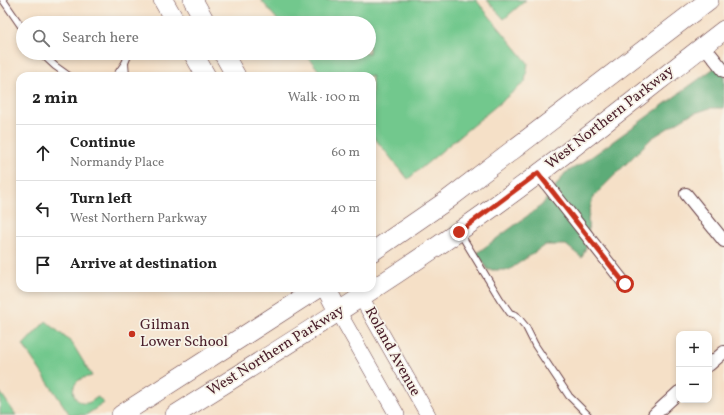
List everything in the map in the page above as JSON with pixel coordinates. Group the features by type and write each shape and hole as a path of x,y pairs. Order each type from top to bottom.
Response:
{"main road":[{"path":"163,0 171,16"},
{"path":"193,0 202,16"},
{"path":"376,249 446,201 709,0"},
{"name":"West Northern Parkway","path":"376,281 459,232 724,30"},
{"path":"197,60 204,72"},
{"path":"227,60 234,72"},
{"name":"West Northern Parkway","path":"122,415 312,292"},
{"name":"Roland Avenue","path":"328,292 338,311"},
{"name":"West Northern Parkway","path":"175,415 338,311 358,292"}],"street":[{"path":"704,46 724,71"},
{"path":"538,173 625,284"},
{"path":"686,194 724,241"},
{"name":"Roland Avenue","path":"358,292 428,415"},
{"name":"Roland Avenue","path":"338,311 397,415"},
{"path":"712,362 724,352"},
{"path":"654,415 676,395"}],"lane":[{"path":"3,0 16,19"},
{"path":"49,60 63,72"},
{"path":"119,72 126,60"},
{"path":"125,63 126,72"},
{"path":"459,232 500,299 510,313 516,315 526,327 535,345 569,396 588,415"}],"green space":[{"path":"261,0 476,0 528,63 525,82 408,179 376,140 376,72 320,72 310,60 376,60 376,16 274,16"},
{"path":"487,0 526,0 504,19"},
{"path":"724,61 724,108 710,108 689,115 652,138 593,197 588,218 589,239 582,258 566,245 545,245 509,270 488,270 477,253 542,205 565,173 583,163"},
{"path":"46,321 72,343 92,376 83,378 74,386 73,391 76,399 85,403 91,402 98,397 104,403 86,415 70,415 23,345"},
{"path":"0,392 16,415 0,415"}],"place":[{"name":"Gilman Lower School","path":"132,334"}],"route":[{"path":"459,232 538,173 625,284"}]}
